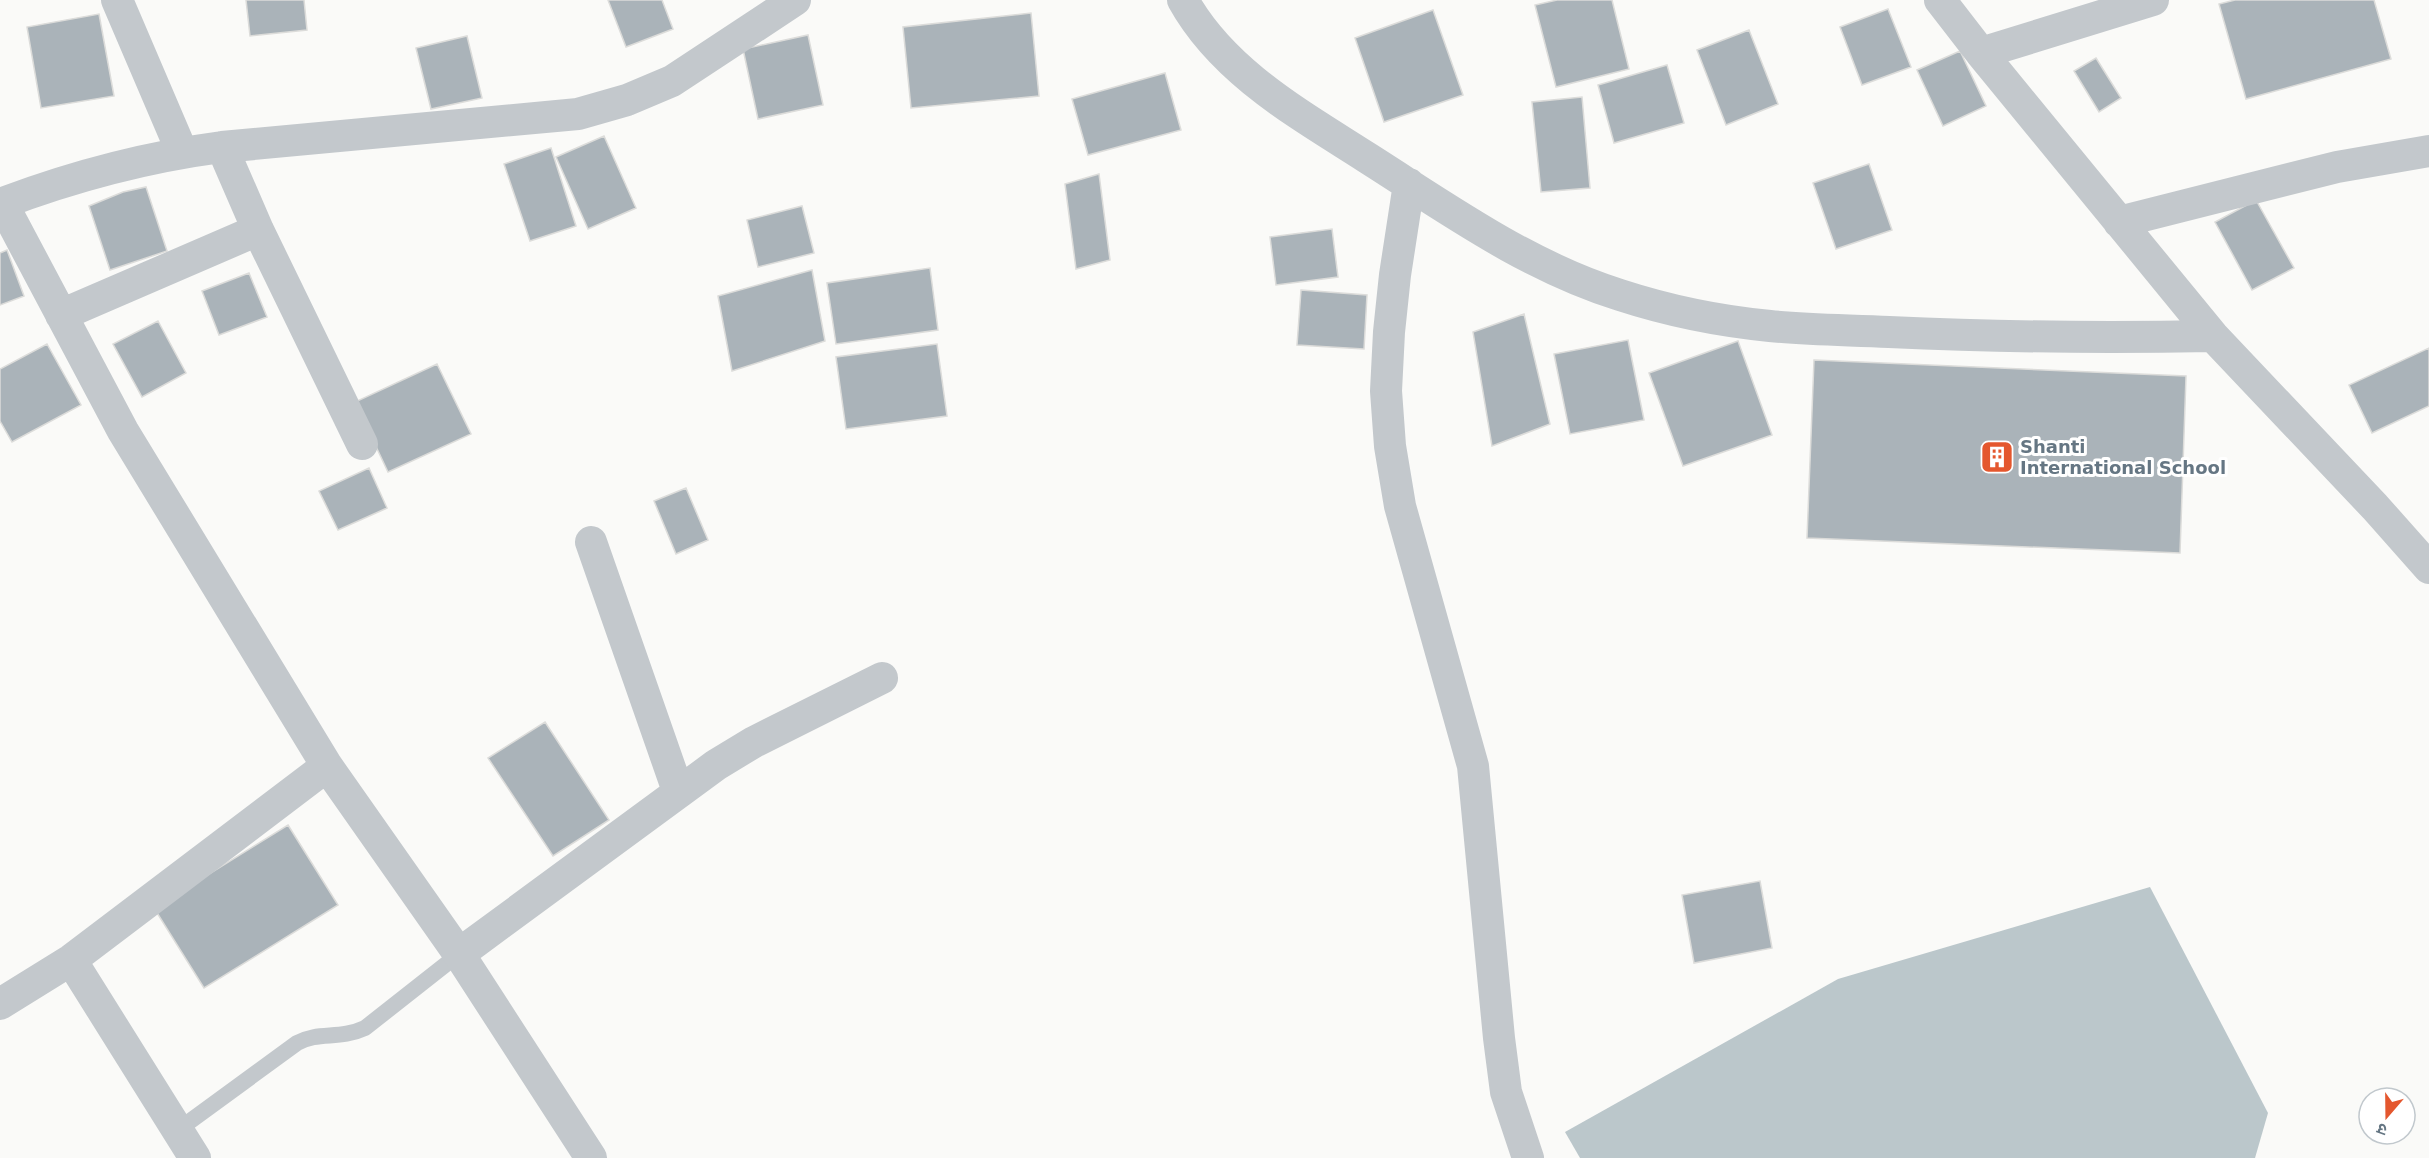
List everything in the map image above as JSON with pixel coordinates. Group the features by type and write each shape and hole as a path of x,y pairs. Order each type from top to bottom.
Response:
{"street":[{"path":"117,0 182,152"},
{"path":"591,1158 459,954 327,766 123,431 1,204 71,180 182,152 578,114 627,100 672,81 795,0"},
{"path":"1183,0 1229,60 1283,104 1481,230 1551,268 1618,295 1685,313 1771,326 1972,336 2096,338 2213,336"},
{"path":"1940,0 2213,336 2375,507 2429,568"},
{"path":"1981,53 2153,0"},
{"path":"222,147 258,230 362,444"},
{"path":"2119,222 2337,167 2429,151"},
{"path":"1409,184 1389,332 1386,391 1390,446 1400,506 1473,766 1506,1092 1528,1158"},
{"path":"61,315 258,230"},
{"path":"591,542 678,791"},
{"path":"459,954 716,765 754,742 882,678"},
{"path":"0,1004 71,960 327,766"},
{"path":"71,960 195,1158"}],"lane":[{"path":"178,1130 297,1043 308,1037 352,1034 365,1028 459,954"}],"shaded area":[{"path":"2150,887 2268,1113 2255,1158 1580,1158 1565,1132 1838,979"}],"building":[{"path":"246,0 304,0 307,30 250,36"},
{"path":"608,0 662,0 673,29 626,47"},
{"path":"1557,0 1612,0 1629,69 1556,87 1535,5"},
{"path":"2235,0 2374,0 2391,59 2246,99 2219,4"},
{"path":"1888,9 1911,67 1862,85 1840,27"},
{"path":"1433,10 1463,95 1384,122 1355,38"},
{"path":"1031,13 1039,96 911,108 903,27"},
{"path":"99,14 114,96 41,108 27,27"},
{"path":"1749,30 1778,104 1726,125 1697,50"},
{"path":"808,35 823,105 758,119 743,49"},
{"path":"467,36 482,98 431,109 416,48"},
{"path":"1960,51 1986,106 1943,126 1917,70"},
{"path":"2096,58 2121,98 2099,112 2074,71"},
{"path":"1667,65 1684,123 1614,143 1598,85"},
{"path":"1165,73 1181,130 1088,155 1072,99"},
{"path":"1582,97 1590,188 1541,192 1532,102"},
{"path":"604,136 636,208 588,229 556,157"},
{"path":"551,148 576,226 530,241 504,164"},
{"path":"1869,164 1892,230 1836,249 1813,183"},
{"path":"1099,174 1110,260 1076,269 1065,184"},
{"path":"146,187 167,251 110,270 89,206 123,192"},
{"path":"2256,200 2294,268 2252,290 2215,222"},
{"path":"802,206 814,253 758,267 747,220"},
{"path":"1332,229 1338,277 1276,285 1270,237"},
{"path":"7,250 24,296 0,305 0,253"},
{"path":"930,268 938,330 836,344 827,283"},
{"path":"812,270 825,341 732,371 718,296"},
{"path":"249,273 267,317 219,335 202,291"},
{"path":"1301,290 1367,295 1364,349 1297,345"},
{"path":"1524,314 1550,424 1492,446 1473,332"},
{"path":"158,321 186,373 142,397 113,344"},
{"path":"1628,340 1644,420 1570,434 1554,354"},
{"path":"1738,341 1772,435 1683,466 1649,373"},
{"path":"47,344 81,405 12,442 0,421 0,369"},
{"path":"937,344 947,416 846,429 836,357"},
{"path":"2429,348 2429,406 2372,433 2349,385"},
{"name":"Shanti International School","path":"1814,360 2186,376 2180,553 1807,538"},
{"path":"437,364 471,434 388,472 355,402"},
{"path":"369,468 387,508 338,530 319,491"},
{"path":"686,488 708,540 676,554 654,501"},
{"path":"545,722 609,820 553,856 488,758"},
{"path":"288,825 338,905 204,988 154,908"},
{"path":"1760,881 1772,948 1694,963 1682,895"}],"place":[{"name":"Shanti International School","path":"1997,457"}]}
